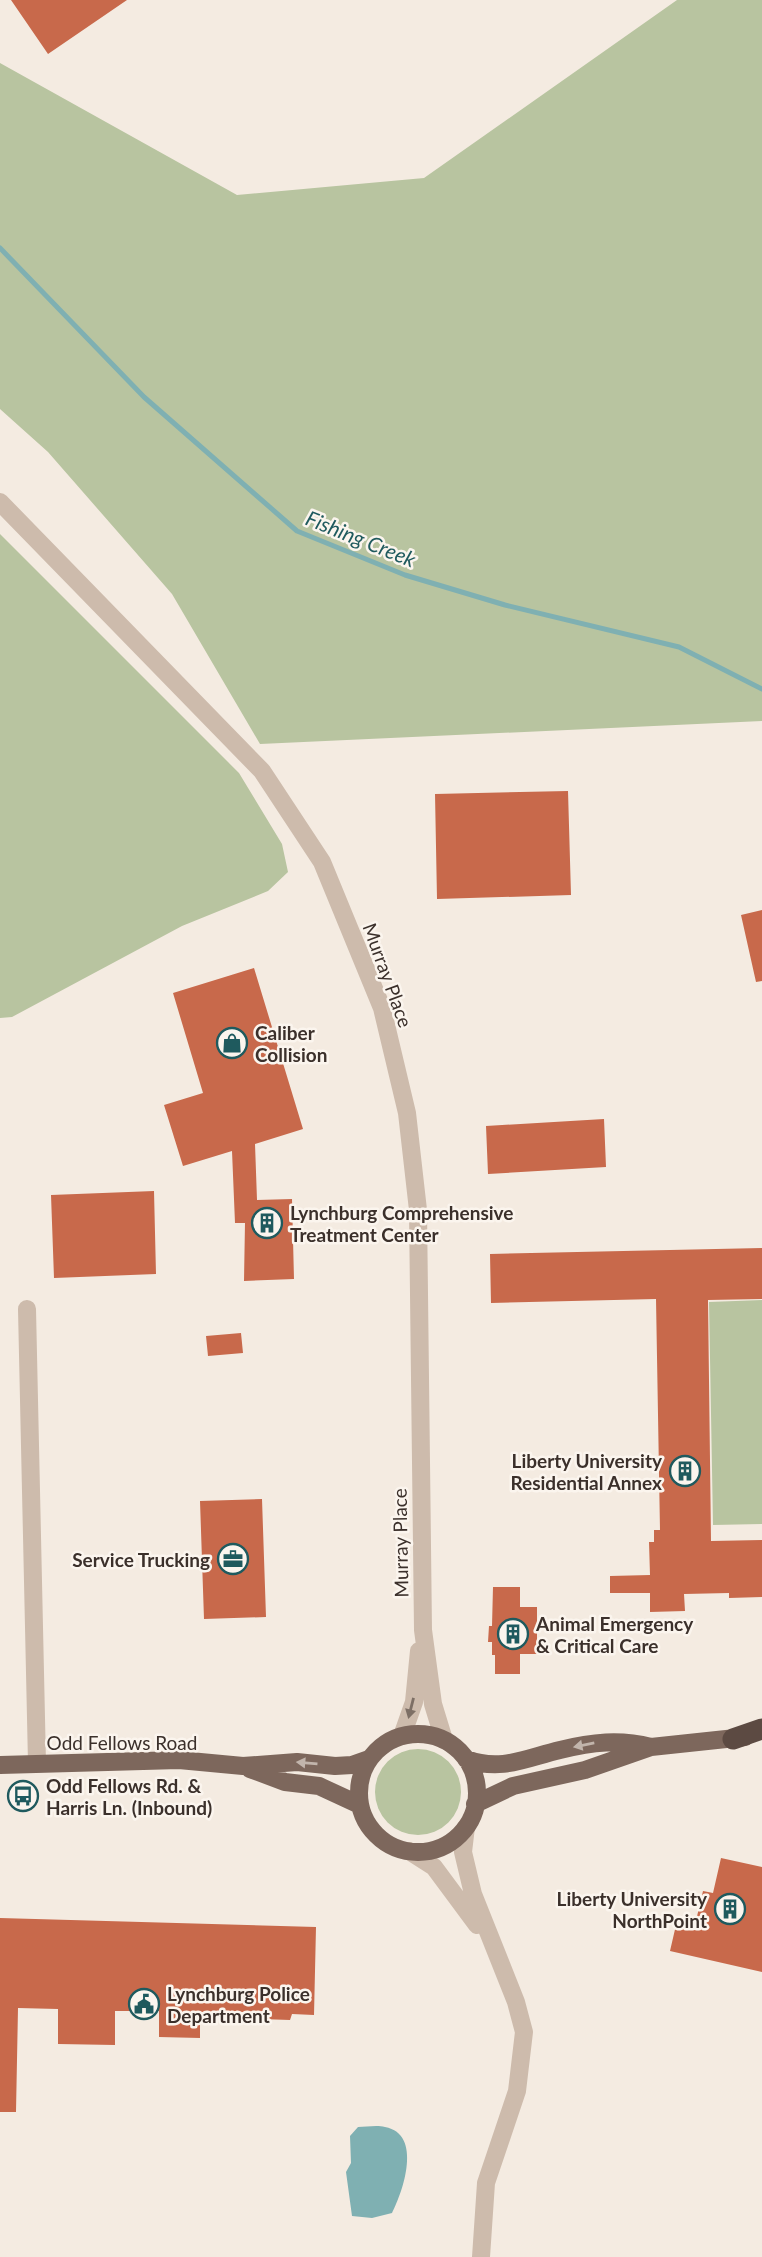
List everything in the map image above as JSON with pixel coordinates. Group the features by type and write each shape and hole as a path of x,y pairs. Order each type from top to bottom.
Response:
{"highway":[{"path":"733,1738 762,1729"},
{"path":"733,1738 762,1745"}],"main road":[{"path":"466,1759 476,1786 475,1804 466,1827 444,1845 409,1851 377,1836 369,1827 360,1805 360,1781 369,1759 383,1746 402,1736 416,1734 444,1740 466,1759 482,1765 510,1765 560,1750 605,1741 628,1741 651,1747"},
{"path":"475,1804 513,1786 585,1770 651,1747 762,1736"},
{"name":"Odd Fellows Road","path":"0,1765 179,1760 243,1766 297,1762 352,1765 369,1759"},
{"name":"Odd Fellows Road","path":"243,1766 285,1782 319,1786 360,1805"}],"street":[{"name":"Murray Place","path":"0,502 262,771 322,862 382,1008 407,1113 418,1210 423,1630 433,1704 444,1740"},
{"path":"27,1309 37,1763"},
{"name":"Murray Place","path":"402,1736 414,1702 423,1630"},
{"path":"466,1827 465,1862 490,1942 516,2001 524,2032 517,2091 486,2183 481,2257"},
{"path":"409,1851 424,1858 446,1880 490,1942"}],"green space":[{"path":"677,0 762,0 762,721 260,744 172,594 48,452 0,409 0,63 237,195 424,178"},
{"path":"0,534 239,773 282,844 288,872 268,891 182,926 12,1017 0,1018"},
{"path":"762,1300 762,1524 713,1525 709,1302"},
{"path":"418,1749 442,1756 454,1768 461,1792 454,1816 442,1828 418,1835 394,1828 382,1816 375,1792 382,1768 394,1756"}],"water":[{"path":"358,2127 385,2127 397,2132 404,2140 407,2152 405,2178 392,2213 372,2218 352,2216 346,2172 351,2163 350,2136"}],"building":[{"path":"11,0 127,0 48,54"},
{"path":"568,791 571,895 437,899 435,794"},
{"path":"762,910 762,981 756,982 741,915"},
{"name":"Caliber Collision","path":"254,968 303,1129 255,1144 257,1200 292,1199 294,1279 244,1281 245,1223 235,1223 232,1151 183,1166 164,1105 203,1093 173,993"},
{"path":"604,1119 606,1167 488,1174 486,1126"},
{"path":"154,1191 156,1274 54,1278 51,1195"},
{"name":"Liberty University Residential Annex","path":"762,1248 762,1299 708,1300 711,1541 762,1540 762,1597 729,1598 729,1593 684,1594 685,1611 650,1612 650,1593 610,1593 610,1576 650,1575 649,1542 654,1542 654,1530 660,1530 656,1299 491,1303 490,1254"},
{"path":"241,1333 243,1353 208,1356 206,1336"},
{"name":"Service Trucking","path":"262,1499 266,1617 204,1619 200,1501"},
{"name":"Animal Emergency & Critical Care","path":"493,1587 520,1587 520,1607 537,1607 537,1654 520,1654 520,1674 495,1674 495,1655 492,1655 492,1642 488,1642 489,1626 492,1626"},
{"name":"Liberty University NorthPoint","path":"721,1858 762,1867 762,1972 670,1951 676,1925 694,1929 703,1891 713,1893"},
{"path":"0,1918 316,1927 314,2015 292,2014 290,2020 260,2019 260,2012 200,2012 200,2038 159,2037 159,2011 115,2011 115,2045 58,2044 58,2009 18,2008 16,2112 0,2112"}],"waterway":[{"name":"Fishing Creek","path":"0,248 144,397 297,531 405,575 505,605 679,647 762,689"}],"place":[{"name":"Caliber Collision","path":"232,1043"},
{"name":"Lynchburg Comprehensive Treatment Center","path":"267,1223"},
{"name":"Liberty University Residential Annex","path":"685,1471"},
{"name":"Service Trucking","path":"233,1559"},
{"name":"Animal Emergency & Critical Care","path":"513,1634"},
{"name":"Odd Fellows Rd. & Harris Ln. (Inbound)","path":"23,1796"},
{"name":"Liberty University NorthPoint","path":"730,1909"},
{"name":"Lynchburg Police Department","path":"144,2004"}]}
